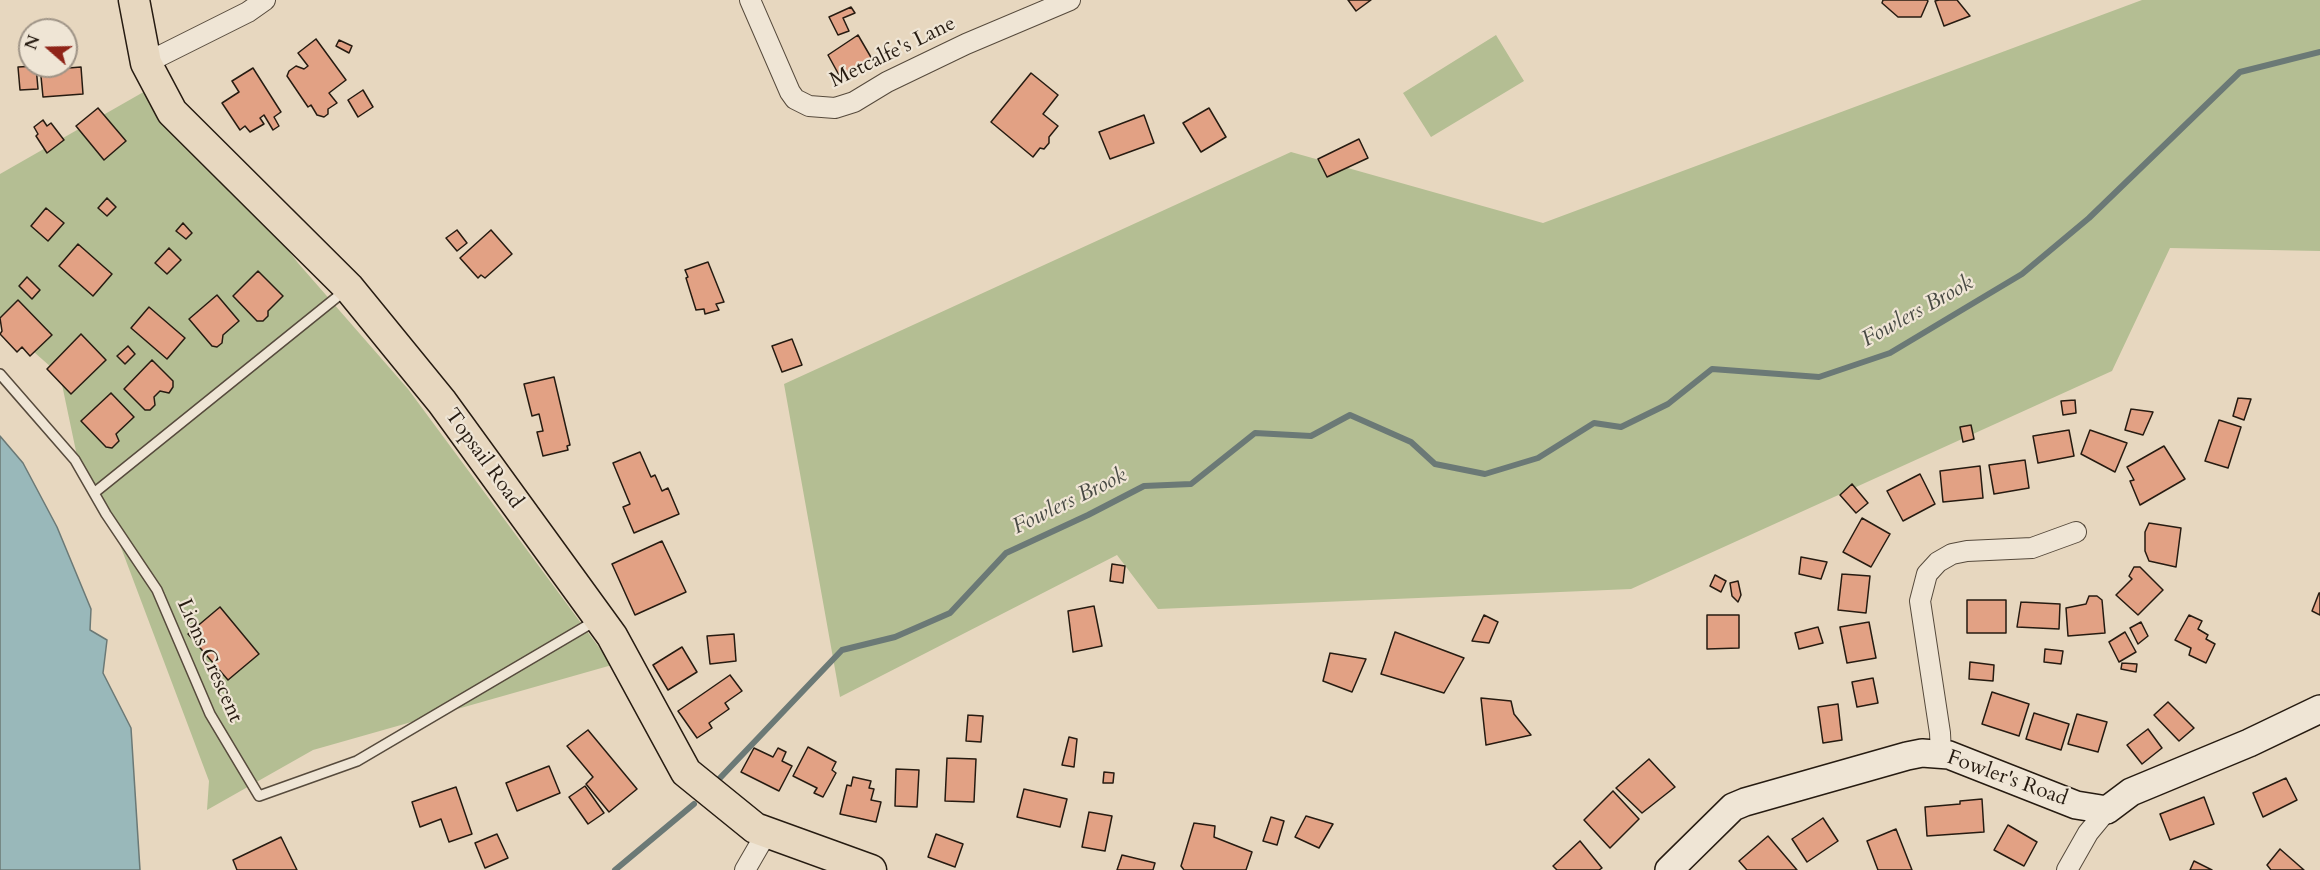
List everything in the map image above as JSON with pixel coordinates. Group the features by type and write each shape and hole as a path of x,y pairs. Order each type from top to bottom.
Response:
{"main road":[{"name":"Topsail Road","path":"134,0 146,63 172,112 349,288 442,402 612,636 686,772 755,828 871,870"}],"street":[{"path":"146,63 248,12 266,0"},
{"name":"Metcalfe's Lane","path":"750,0 785,83 795,99 802,103 825,108 843,106 933,59 1070,0"},
{"path":"1941,753 1920,601 1927,574 1938,562 1952,554 1967,551 2032,548 2076,532"},
{"path":"2067,870 2088,833 2107,810 2131,792 2249,743 2320,709"},
{"name":"Fowler's Road","path":"1669,870 1723,814 1739,804 1922,753 1941,753 2076,805 2107,810"},
{"path":"745,870 767,832"}],"lane":[{"path":"0,374 75,460 94,494 349,288"},
{"name":"Lions Crescent","path":"94,494 157,590 210,714 259,796 357,761 599,618"}],"green space":[{"path":"2142,0 2320,0 2320,251 2170,248 2112,371 1631,589 1158,609 1117,555 840,697 784,384 1291,152 1543,223"},
{"path":"1496,35 1524,81 1431,137 1403,93"},
{"path":"161,82 298,263 408,389 612,665 313,750 207,810 209,781 111,521 77,456 60,375 0,322 0,174"}],"water":[{"path":"0,436 23,463 57,527 91,609 90,630 107,640 103,673 131,728 140,870 0,870"}],"building":[{"path":"1348,0 1371,0 1356,11"},
{"path":"1883,0 1928,1 1921,17 1898,17 1882,3"},
{"path":"1957,0 1970,16 1944,26 1935,1"},
{"path":"851,7 855,13 843,18 849,31 838,35 829,17"},
{"path":"858,35 872,59 839,75 828,55"},
{"path":"316,39 346,80 329,93 337,103 328,109 328,114 324,117 317,115 311,105 308,107 287,76 289,71 296,66 304,69 308,66 298,53"},
{"path":"339,40 352,46 349,53 336,46"},
{"path":"78,67 81,67 83,94 43,97 41,78 78,78"},
{"path":"253,68 281,112 274,117 279,126 273,130 264,115 260,118 264,124 250,132 245,126 240,130 222,103 239,92 232,81"},
{"path":"1031,73 1058,95 1043,114 1058,126 1049,137 1049,143 1044,149 1040,148 1033,157 991,122"},
{"path":"19,78 37,78 38,89 20,90"},
{"path":"363,90 373,107 358,117 348,100"},
{"path":"98,108 126,141 104,160 76,126"},
{"path":"1209,108 1226,137 1201,152 1183,123"},
{"path":"1144,115 1154,143 1110,159 1099,132"},
{"path":"43,120 47,126 51,123 64,140 47,153 36,136 38,134 34,127"},
{"path":"1359,139 1368,158 1327,177 1318,159"},
{"path":"107,198 116,207 107,216 98,208"},
{"path":"46,208 64,223 48,241 31,226"},
{"path":"183,223 192,233 186,239 176,231"},
{"path":"457,230 467,243 457,251 446,238"},
{"path":"491,230 512,254 485,278 481,275 478,278 460,258"},
{"path":"78,244 112,274 93,296 59,266"},
{"path":"169,248 181,260 167,274 155,263"},
{"path":"708,262 724,302 716,304 719,310 705,314 704,309 696,310 685,270"},
{"path":"258,271 283,296 268,311 268,316 263,321 257,321 233,296"},
{"path":"27,277 40,290 32,299 19,286"},
{"path":"217,295 239,321 223,335 222,343 217,347 212,346 189,319"},
{"path":"18,300 52,335 30,356 22,347 17,352 0,334 2,331 0,318"},
{"path":"149,307 185,338 167,359 131,328"},
{"path":"81,334 106,360 71,394 47,369"},
{"path":"792,339 802,365 782,372 772,346"},
{"path":"128,346 135,354 125,364 117,356"},
{"path":"152,360 173,381 173,387 169,393 160,391 154,397 155,405 150,410 145,410 124,389"},
{"path":"554,377 570,445 567,446 568,450 543,456 537,432 543,431 539,414 532,416 524,384"},
{"path":"111,393 134,417 116,434 119,441 112,448 106,447 81,421"},
{"path":"2238,398 2251,399 2244,420 2233,416"},
{"path":"2075,400 2076,413 2063,415 2061,401"},
{"path":"2131,409 2153,412 2143,435 2125,430"},
{"path":"2219,420 2241,427 2228,468 2205,461"},
{"path":"1971,425 1974,439 1963,442 1960,427"},
{"path":"2069,430 2074,456 2038,463 2033,436"},
{"path":"2090,430 2127,443 2115,472 2081,454"},
{"path":"2164,446 2185,479 2140,505 2130,481 2134,480 2127,467"},
{"path":"640,452 651,477 655,475 662,491 668,488 679,514 634,533 623,507 630,504 613,463"},
{"path":"2025,460 2029,488 1994,494 1989,465"},
{"path":"1980,466 1983,498 1943,502 1940,471"},
{"path":"1920,474 1935,504 1903,521 1887,491"},
{"path":"1852,484 1868,503 1856,513 1840,495"},
{"path":"1862,518 1890,534 1871,567 1843,552"},
{"path":"2149,523 2181,528 2176,567 2149,561 2145,551 2145,532"},
{"path":"662,541 686,592 635,615 612,564"},
{"path":"1801,557 1827,562 1821,579 1799,574"},
{"path":"1112,564 1125,566 1123,583 1110,581"},
{"path":"2134,567 2140,567 2163,590 2138,615 2116,595 2132,579 2129,576"},
{"path":"1842,574 1870,576 1866,613 1838,610"},
{"path":"1715,575 1726,581 1721,592 1710,586"},
{"path":"1738,581 1741,595 1738,602 1732,596 1730,583"},
{"path":"2320,593 2320,615 2312,611"},
{"path":"2089,596 2097,596 2102,600 2105,633 2068,636 2066,608 2086,604"},
{"path":"1967,600 2006,600 2006,633 1967,633"},
{"path":"2021,602 2060,604 2059,629 2017,627"},
{"path":"1094,606 1102,646 1073,652 1068,611"},
{"path":"220,607 259,654 228,680 188,634"},
{"path":"1484,615 1498,622 1489,643 1472,641"},
{"path":"1707,615 1739,615 1739,648 1707,649"},
{"path":"2189,615 2202,621 2198,629 2208,635 2206,639 2215,644 2206,663 2189,655 2191,648 2175,640"},
{"path":"1869,622 1876,658 1847,663 1840,627"},
{"path":"2141,622 2148,636 2138,644 2130,628"},
{"path":"1818,627 1823,643 1799,649 1795,633"},
{"path":"1395,632 1464,658 1444,693 1381,674"},
{"path":"2125,632 2136,652 2119,662 2109,642"},
{"path":"734,634 736,661 710,664 707,636"},
{"path":"682,647 697,672 668,690 653,665"},
{"path":"2045,649 2063,651 2061,664 2044,662"},
{"path":"1330,653 1366,659 1352,692 1323,681"},
{"path":"1970,662 1994,665 1993,681 1969,679"},
{"path":"2122,663 2137,664 2136,672 2121,669"},
{"path":"730,675 742,691 725,703 729,709 709,723 712,728 697,738 678,711"},
{"path":"1873,678 1878,703 1857,707 1852,682"},
{"path":"1992,692 2029,704 2019,736 1982,724"},
{"path":"1481,698 1511,701 1514,714 1531,735 1486,745"},
{"path":"2168,702 2194,728 2179,741 2154,715"},
{"path":"1838,704 1842,740 1823,743 1818,707"},
{"path":"2034,713 2069,724 2061,750 2026,739"},
{"path":"2077,714 2107,722 2098,752 2068,744"},
{"path":"968,715 983,716 981,742 966,741"},
{"path":"2148,729 2162,748 2142,764 2127,745"},
{"path":"588,730 637,789 609,812 586,784 593,777 567,746"},
{"path":"1069,737 1077,739 1074,767 1062,765"},
{"path":"808,747 836,762 832,770 836,773 823,797 814,793 817,788 793,776"},
{"path":"754,748 773,757 778,748 786,752 782,761 792,766 779,791 741,772"},
{"path":"947,758 976,759 974,802 945,801"},
{"path":"1649,759 1675,787 1642,813 1616,788"},
{"path":"549,766 560,793 517,811 506,783"},
{"path":"896,769 919,770 917,807 895,806"},
{"path":"1104,772 1114,773 1113,783 1103,783"},
{"path":"853,777 871,781 869,788 874,789 871,800 881,802 876,822 840,814 847,785 851,786"},
{"path":"2286,778 2297,800 2263,817 2253,793"},
{"path":"585,786 604,813 588,824 569,797"},
{"path":"456,787 472,834 449,842 441,819 420,827 412,802"},
{"path":"1024,789 1067,799 1060,827 1017,817"},
{"path":"1613,791 1639,819 1610,848 1584,820"},
{"path":"2204,797 2214,824 2170,840 2160,814"},
{"path":"1982,799 1984,832 1927,836 1925,807 1960,804 1960,801"},
{"path":"1089,812 1112,816 1105,851 1082,847"},
{"path":"1306,816 1333,824 1319,848 1295,837"},
{"path":"1271,817 1284,821 1277,845 1263,841"},
{"path":"1823,818 1838,841 1807,862 1792,839"},
{"path":"1194,823 1215,826 1214,837 1252,852 1246,870 1184,870 1181,866"},
{"path":"2008,825 2037,842 2024,866 1994,850"},
{"path":"1896,829 1912,870 1878,870 1867,841"},
{"path":"497,834 508,858 485,868 475,843"},
{"path":"936,834 963,844 955,867 928,857"},
{"path":"1768,836 1797,870 1747,870 1739,861"},
{"path":"281,837 297,870 237,870 233,860"},
{"path":"1580,841 1602,868 1599,870 1557,870 1553,866"},
{"path":"2280,849 2304,870 2271,870 2267,865"},
{"path":"1122,855 1155,863 1153,870 1117,870"},
{"path":"2194,861 2212,870 2190,870"}],"waterway":[{"name":"Fowlers Brook","path":"720,778 842,650 895,637 950,613 1006,553 1144,486 1191,484 1255,433 1311,436 1350,415 1411,442 1435,464 1485,474 1538,458 1594,423 1621,427 1668,404 1712,369 1819,377 1890,353 2022,274 2089,218 2240,72 2320,52"},
{"name":"Fowlers Brook","path":"615,870 694,804"}]}
